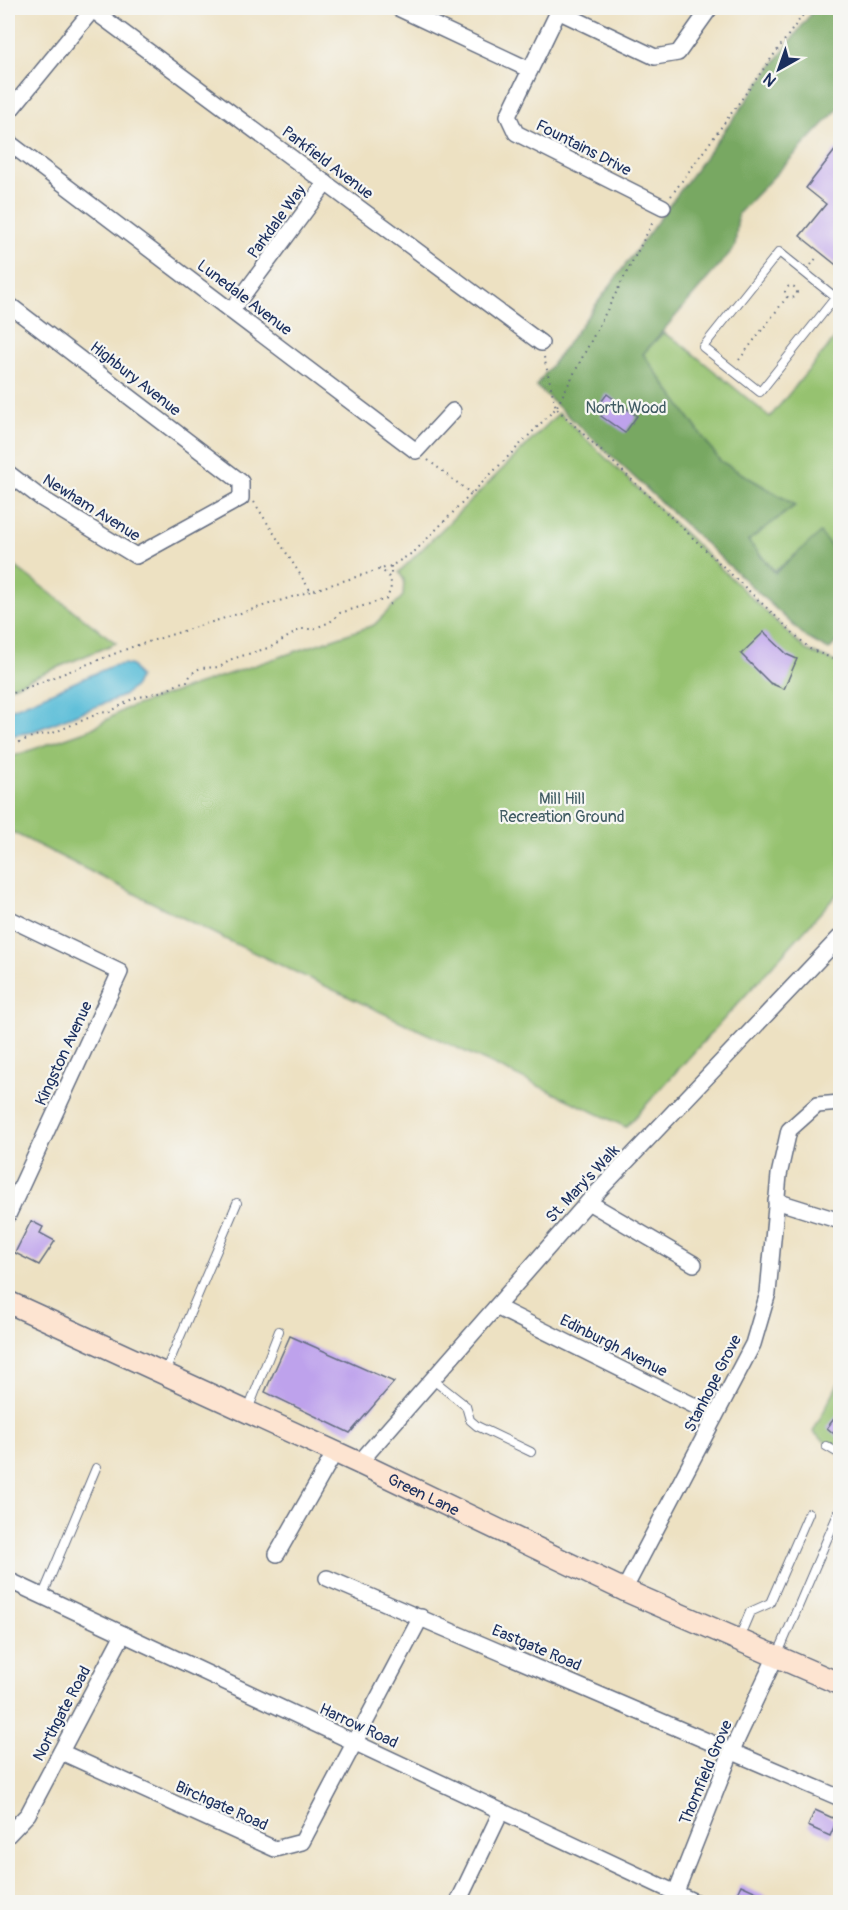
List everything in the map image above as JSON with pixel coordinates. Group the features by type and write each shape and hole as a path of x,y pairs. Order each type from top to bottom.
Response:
{"street":[{"path":"8,113 92,8"},
{"name":"Parkfield Avenue","path":"92,8 540,344"},
{"path":"398,8 530,70"},
{"path":"559,9 655,57 678,53 711,8"},
{"name":"Fountains Drive","path":"559,9 508,116 516,133 663,207"},
{"name":"Lunedale Avenue","path":"8,142 417,451"},
{"name":"Parkdale Way","path":"232,310 326,183"},
{"name":"Highbury Avenue","path":"8,304 241,482"},
{"path":"417,451 453,411"},
{"name":"Newham Avenue","path":"8,473 41,498 136,556 241,498 241,482"},
{"name":"Kingston Avenue","path":"8,918 120,972 8,1215"},
{"name":"St. Mary's Walk","path":"359,1463 588,1202 840,937"},
{"name":"Stanhope Grove","path":"624,1590 753,1344 768,1293 776,1201 789,1130 817,1105 840,1103"},
{"path":"776,1201 840,1221"},
{"path":"588,1202 694,1264"},
{"name":"Green Lane","path":"8,1302 359,1463 624,1590 840,1684"},
{"name":"Edinburgh Avenue","path":"496,1306 716,1416"},
{"path":"277,1554 335,1452"},
{"name":"Eastgate Road","path":"327,1578 840,1798"},
{"name":"Harrow Road","path":"8,1580 501,1812 673,1898 696,1902"},
{"name":"Birchgate Road","path":"61,1752 275,1849 302,1842 421,1617"},
{"name":"Northgate Road","path":"8,1835 28,1814 123,1634"},
{"name":"Thornfield Grove","path":"673,1898 732,1750 777,1656"},
{"path":"458,1902 501,1812"}],"lane":[{"path":"779,252 838,300 760,392 703,347 779,252"},
{"path":"164,1374 237,1203"},
{"path":"248,1412 279,1331"},
{"path":"432,1379 466,1406 470,1420 477,1426 531,1452"},
{"path":"825,1446 840,1454"},
{"path":"42,1597 96,1468"},
{"path":"777,1656 835,1526 840,1509"},
{"path":"738,1640 750,1612 770,1603 809,1513"}],"path":[{"path":"736,365 787,297 796,295 794,286 785,289 787,297"},
{"path":"540,344 556,408 810,648 840,662"},
{"path":"417,451 473,495"},
{"path":"258,505 310,590"},
{"path":"8,747 34,736 53,733 102,712 108,713 132,699 167,690 182,682 187,682 191,674 200,668 220,667 232,659 271,646 302,629 313,629 330,622 340,613 386,599 391,591 391,566"},
{"path":"380,569 392,580"},
{"path":"386,599 393,608"}],"green space":[{"name":"North Wood","path":"815,8 840,8 840,107 738,214 735,247 643,354 720,461 795,505 748,541 775,573 820,533 840,557 840,638 829,650 807,638 536,386"},
{"path":"840,332 840,556 820,535 775,571 748,541 796,505 720,461 643,354 663,333 679,342 770,417"},
{"name":"Mill Hill Recreation Ground","path":"559,413 806,650 840,664 840,891 626,1127 225,939 8,830 8,758 91,729 125,709 374,625 403,596 404,580 399,572"},
{"path":"8,561 116,643 8,688"},
{"path":"840,1380 840,1454 813,1432"}],"water":[{"path":"124,664 132,666 139,677 135,686 123,696 31,732 8,736 8,711 112,666"}],"building":[{"path":"840,144 840,268 800,236 826,204 806,188"},
{"path":"607,394 637,416 625,433 601,416 606,409 599,405"},
{"path":"764,632 788,655 797,659 784,689 770,683 741,654"},
{"path":"31,1221 43,1227 40,1233 55,1241 39,1265 15,1253"},
{"path":"290,1336 394,1382 350,1433 265,1392"},
{"path":"840,1411 840,1439 827,1428"},
{"path":"815,1810 837,1820 830,1836 808,1826"},
{"path":"741,1885 752,1890 778,1902 733,1902"}]}
